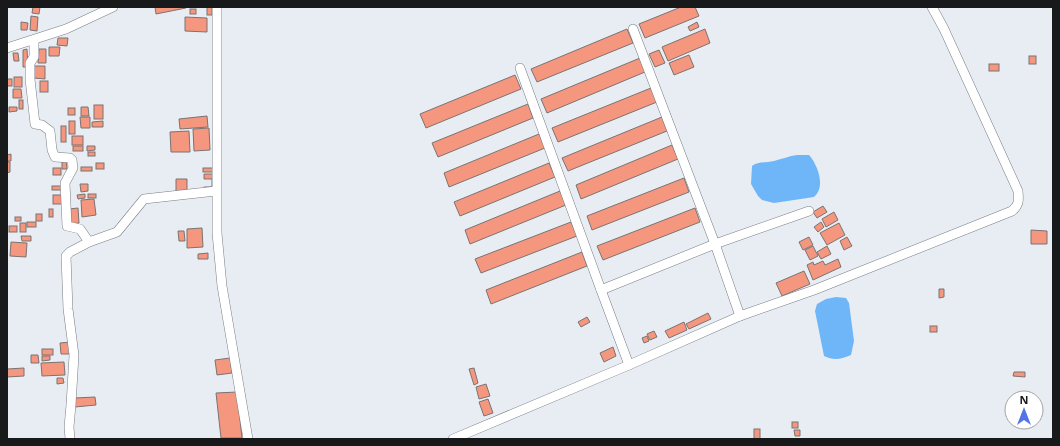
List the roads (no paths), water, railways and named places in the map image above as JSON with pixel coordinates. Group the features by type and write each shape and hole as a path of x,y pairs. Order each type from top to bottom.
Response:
{"street":[{"path":"7,48 66,29 113,7"},
{"path":"217,7 217,233 222,286 248,439"},
{"path":"453,439 629,365 740,316 814,290 1012,211 1018,206 1018,191 944,29 932,7"},
{"path":"633,29 715,244 740,316"},
{"path":"34,40 34,57 30,64 30,78 35,124 42,125 50,131 52,150 55,157 70,158 72,160 73,168 65,183 67,226 80,230 89,242"},
{"path":"520,68 629,365"},
{"path":"70,439 69,427 74,354 68,309 66,256 70,252 89,242 117,232 144,199 216,191"},
{"path":"601,290 715,244 809,211"}],"water":[{"path":"797,155 809,155 815,164 818,170 820,182 818,193 814,197 774,203 762,200 751,184 752,166 757,163 771,162"},
{"path":"836,297 846,298 849,303 854,341 851,355 835,359 824,356 815,311 817,304 826,299"}]}
